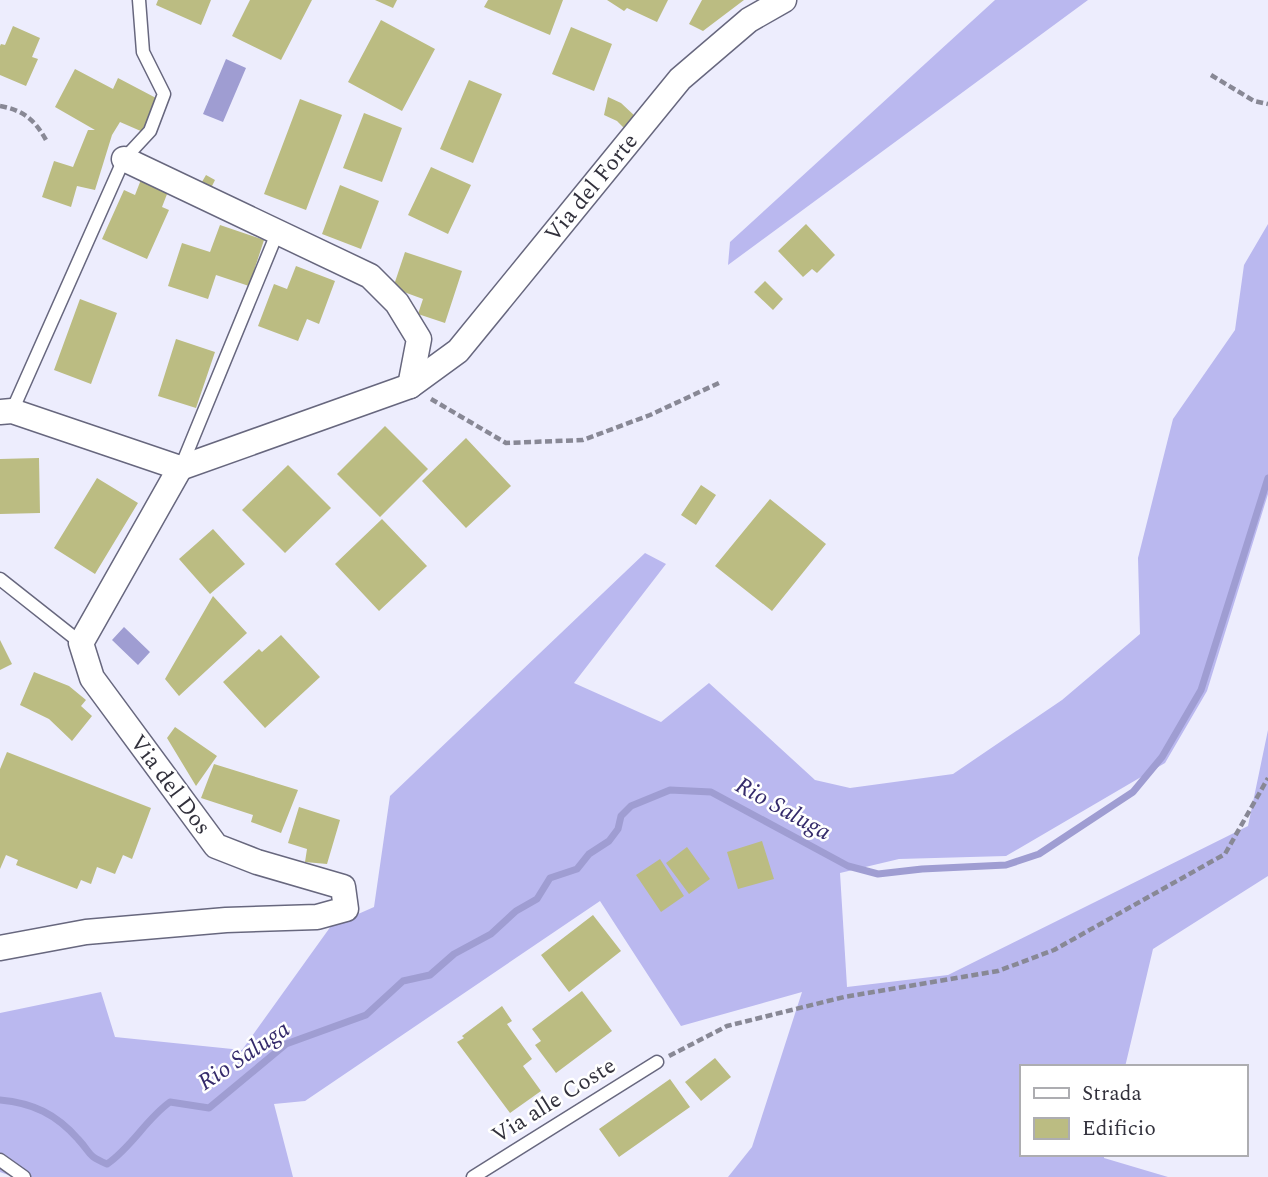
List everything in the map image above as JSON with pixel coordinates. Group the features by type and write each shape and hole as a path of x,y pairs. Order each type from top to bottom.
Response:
{"street":[{"name":"Via del Forte","path":"180,468 410,386 458,351 680,79 749,20 784,0"},
{"path":"124,159 370,276 397,303 419,339 410,386"},
{"path":"6,411 180,468 81,643"},
{"name":"Via del Dos","path":"0,948 86,932 226,920 317,917 345,909 343,887 257,862 216,846 92,678 81,643"}],"lane":[{"path":"6,411 124,159 150,131 164,94 143,52 139,0"},
{"path":"180,468 278,231"},
{"path":"0,579 81,643"},
{"name":"Via alle Coste","path":"473,1177 657,1062"},
{"path":"0,1160 24,1177"},
{"path":"497,1177 498,1161"}],"path":[{"path":"1212,75 1254,101 1268,104"},
{"path":"0,106 17,109 39,127 46,140"},
{"path":"410,386 506,443 583,440 650,415 721,382"},
{"path":"657,1062 727,1026 844,996 998,971 1054,950 1225,854 1268,778"}],"shaded area":[{"path":"995,0 1088,0 728,265 730,242"},
{"path":"226,59 246,68 223,122 203,114"},
{"path":"1268,224 1268,494 1207,691 1165,763 1006,856 899,859 840,873 847,987 948,975 1248,826 1268,730 1268,876 1153,949 1125,1065 1020,1065 1020,1156 1104,1156 1168,1177 728,1177 752,1147 802,992 681,1026 600,901 305,1101 274,1104 293,1177 14,1177 0,1172 0,1013 101,992 115,1037 242,1050 331,926 374,907 390,796 645,553 666,564 574,683 661,722 709,683 815,780 850,788 953,774 1062,700 1140,634 1138,558 1173,419 1235,330 1244,265"},
{"path":"124,627 150,652 138,665 112,640"}],"building":[{"path":"158,0 211,0 201,25 156,5"},
{"path":"250,0 312,0 281,60 232,36"},
{"path":"375,0 397,0 393,8"},
{"path":"488,0 563,0 550,35 484,7"},
{"path":"607,0 668,0 657,22 627,8 624,11"},
{"path":"702,0 744,0 703,31 689,24"},
{"path":"381,20 435,49 402,111 348,82"},
{"path":"13,26 40,38 32,57 38,59 26,86 0,75 0,46 5,45"},
{"path":"571,27 612,44 594,91 552,74"},
{"path":"75,69 113,89 118,78 156,98 143,132 120,122 112,135 95,190 77,186 71,207 42,197 54,161 73,167 88,130 95,130 55,107"},
{"path":"469,80 502,94 473,163 440,149"},
{"path":"608,97 621,103 636,117 626,130 617,121 604,115"},
{"path":"300,99 342,115 306,210 264,194"},
{"path":"364,113 402,128 382,182 343,168"},
{"path":"431,167 471,185 448,234 408,215"},
{"path":"206,175 215,180 209,192 199,187"},
{"path":"142,177 169,189 162,207 169,210 147,259 102,239 124,190 135,195"},
{"path":"340,185 379,201 361,249 322,234"},
{"path":"806,224 835,255 817,273 812,269 803,277 778,251"},
{"path":"220,225 264,240 249,286 216,275 208,299 168,286 182,243 210,252"},
{"path":"405,252 462,271 445,323 418,314 423,299 393,288"},
{"path":"296,266 335,281 319,324 307,319 298,341 258,326 274,284 287,289"},
{"path":"765,281 783,299 773,310 754,292"},
{"path":"80,299 117,313 91,384 54,370"},
{"path":"176,339 215,352 196,408 158,396"},
{"path":"385,426 428,469 380,517 337,474"},
{"path":"466,438 511,486 466,528 422,481"},
{"path":"39,458 40,513 0,514 0,459"},
{"path":"288,465 331,508 285,553 242,510"},
{"path":"97,478 138,503 95,574 54,548"},
{"path":"701,485 716,495 696,525 681,515"},
{"path":"770,499 826,544 772,611 715,566"},
{"path":"382,519 427,566 379,611 335,564"},
{"path":"213,529 245,564 210,594 179,559"},
{"path":"213,596 247,633 179,696 165,679"},
{"path":"281,635 320,677 265,728 223,682 259,649 262,652"},
{"path":"0,640 12,664 0,670"},
{"path":"34,672 69,686 86,700 81,706 92,716 72,741 49,719 20,705"},
{"path":"175,727 217,756 196,786 167,738"},
{"path":"7,752 151,808 132,859 123,855 115,874 97,867 91,884 81,880 77,889 16,865 18,860 6,855 0,869 0,769"},
{"path":"214,764 298,790 281,833 251,822 253,815 201,798"},
{"path":"299,807 340,820 327,864 305,862 307,849 288,843"},
{"path":"762,841 774,879 738,889 727,852"},
{"path":"687,847 710,879 689,894 666,863"},
{"path":"660,859 684,896 661,912 636,875"},
{"path":"593,915 621,951 569,992 541,955"},
{"path":"582,991 612,1031 556,1073 535,1045 541,1041 532,1029"},
{"path":"502,1006 512,1021 507,1024 532,1059 523,1066 541,1091 510,1113 457,1042"},
{"path":"715,1058 731,1077 701,1101 685,1082"},
{"path":"670,1079 690,1107 619,1157 599,1129"}],"waterway":[{"name":"Rio Saluga","path":"0,1100 33,1107 52,1116 70,1130 92,1156 107,1164 170,1102 209,1108 286,1044 366,1015 403,981 430,975 454,954 491,934 516,911 537,899 550,878 577,869 589,854 609,841 618,829 621,816 631,806 670,790 711,792 848,866 878,874 1006,865 1039,854 1133,792 1162,757 1201,690 1268,478"}]}
